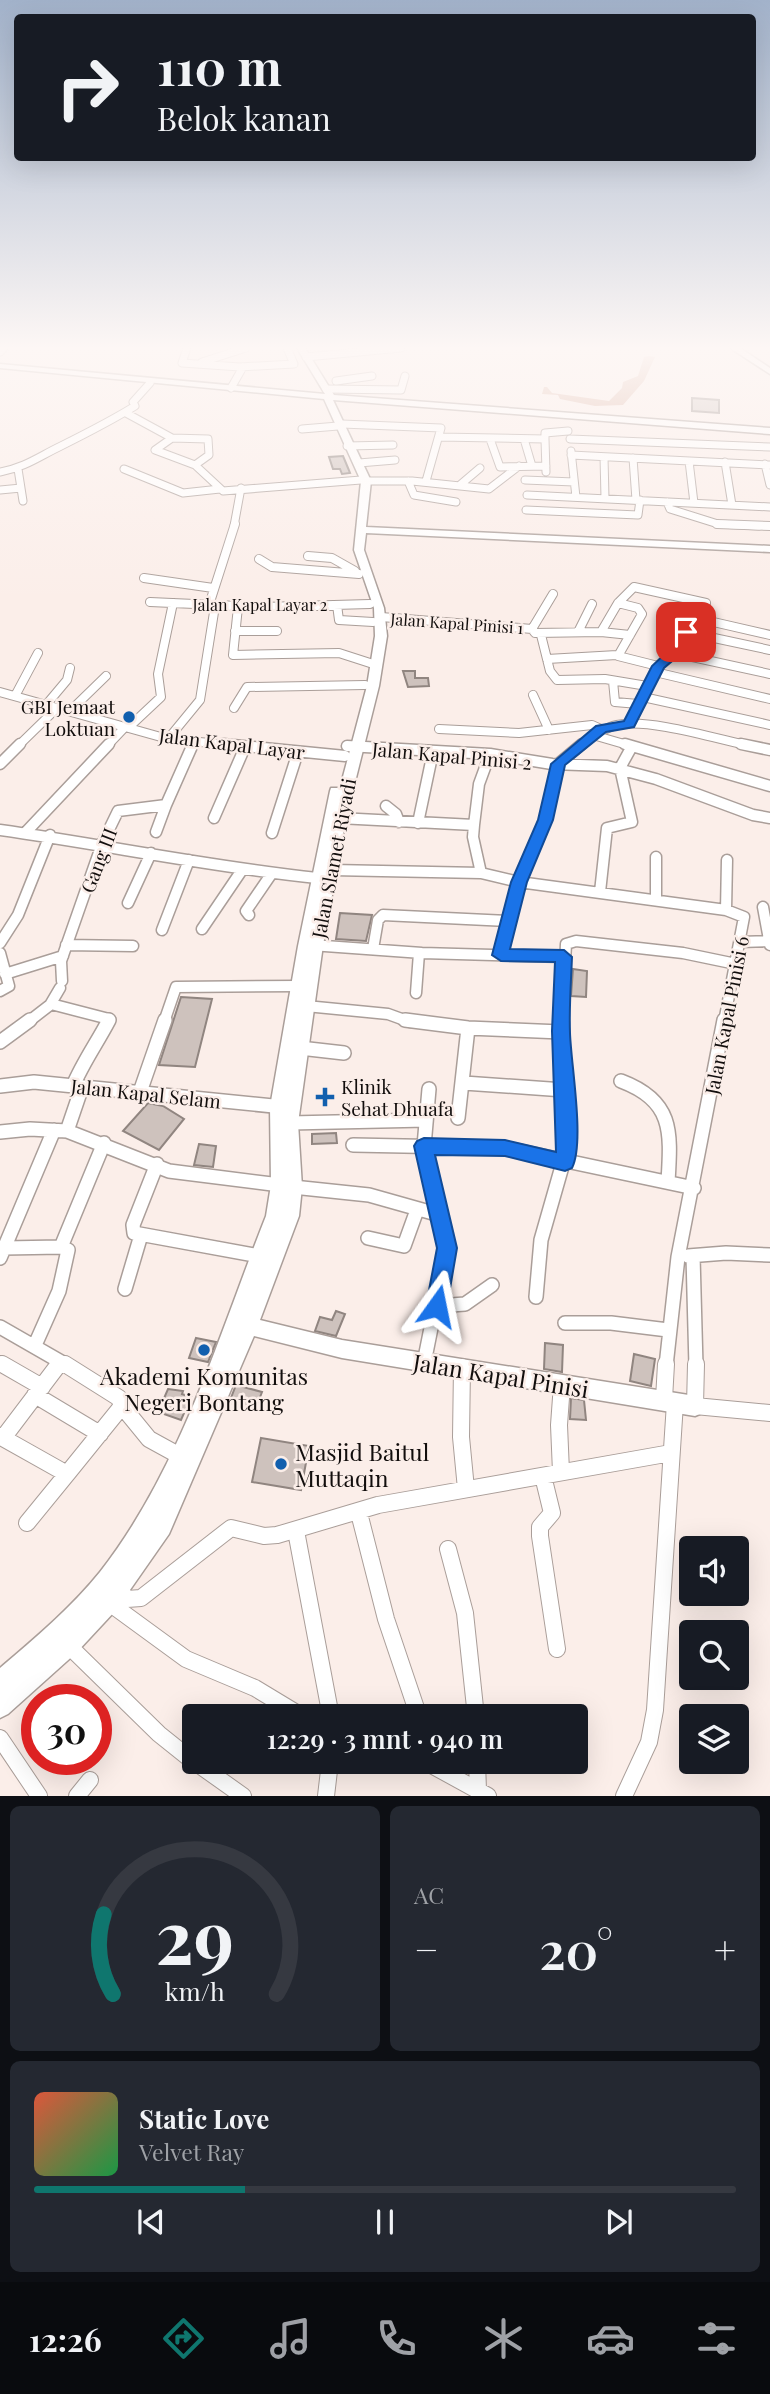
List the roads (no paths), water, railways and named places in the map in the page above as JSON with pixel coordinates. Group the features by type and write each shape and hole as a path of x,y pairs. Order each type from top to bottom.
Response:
{"street":[{"path":"0,471 18,469 94,432"},
{"path":"161,432 172,438 208,440 209,455 195,465"},
{"name":"Jalan Slamet Riyadi","path":"343,432 364,481 351,544 358,573 377,620"},
{"path":"426,481 440,432"},
{"path":"546,477 545,433 770,447"},
{"path":"569,434 576,497"},
{"path":"439,437 545,439"},
{"path":"172,438 155,452 195,465 220,489"},
{"path":"490,439 499,466 546,466"},
{"path":"524,439 532,466"},
{"path":"349,446 393,445"},
{"name":"Jalan Slamet Riyadi","path":"242,1323 289,1216 286,1186 287,1113 298,986 332,870 349,750 375,674 377,620 371,580 360,557 364,481 359,463 349,446"},
{"path":"571,455 768,465 770,485"},
{"path":"604,457 605,498"},
{"path":"526,510 638,515 633,458"},
{"path":"359,463 395,460"},
{"path":"688,461 694,503"},
{"path":"725,462 732,505"},
{"path":"124,469 183,493 364,481 426,481 492,488 519,466"},
{"path":"460,485 480,468"},
{"path":"18,469 23,501"},
{"path":"525,480 574,482"},
{"path":"408,481 414,495 456,502"},
{"path":"0,490 21,488"},
{"path":"168,739 200,701 213,587 237,516 241,488"},
{"path":"527,495 770,507"},
{"path":"667,502 670,509 708,522 770,526"},
{"path":"361,530 770,549"},
{"path":"307,556 332,558 358,573"},
{"path":"259,559 272,567 358,573"},
{"path":"144,578 213,587"},
{"path":"601,632 618,603 632,588 640,587 706,603 674,653 657,669 629,724"},
{"path":"553,594 537,632 557,680 613,681 647,686"},
{"name":"Jalan Kapal Layar 2","path":"150,602 238,607 370,604"},
{"path":"26,832 127,727 161,697 158,674 173,603"},
{"path":"617,655 642,616 642,611 618,603"},
{"path":"579,632 592,604"},
{"name":"Jalan Kapal Pinisi 1","path":"337,605 339,620 630,635"},
{"path":"238,607 232,652 235,656 314,653 351,656 370,663"},
{"path":"696,618 770,635"},
{"path":"235,631 277,631"},
{"path":"686,632 770,650"},
{"name":"Jalan Slamet Riyadi","path":"287,1113 306,1006 317,878 377,636"},
{"path":"15,696 38,653"},
{"path":"674,653 770,674"},
{"path":"547,659 617,655 657,669 770,699"},
{"path":"46,705 67,680 70,668"},
{"path":"70,711 106,676"},
{"path":"613,681 615,702 641,700 770,725"},
{"path":"234,708 247,687 365,685"},
{"name":"Jalan Kapal Layar","path":"0,692 168,739 298,752 349,750"},
{"path":"533,695 549,730"},
{"path":"0,764 57,708"},
{"path":"439,729 505,732 592,724 597,732 631,748 770,786"},
{"path":"501,955 519,882 545,820 558,764 597,732 629,724 770,750"},
{"path":"481,873 473,837 479,784 505,732"},
{"path":"156,832 194,743"},
{"path":"214,818 245,747"},
{"path":"600,892 607,828 632,822 620,768 631,748"},
{"name":"Jalan Kapal Pinisi 2","path":"349,750 495,755 558,764 620,768 753,815 770,818"},
{"path":"272,833 298,752"},
{"path":"418,822 433,752"},
{"path":"656,779 667,759"},
{"name":"Gang III","path":"51,1004 61,984 60,971 64,950 102,844 120,809 166,805"},
{"path":"386,806 396,814 399,822"},
{"path":"339,818 474,825"},
{"path":"2,831 50,835 242,870 317,878"},
{"path":"0,943 19,915 50,835"},
{"path":"128,903 151,853"},
{"path":"656,858 656,899"},
{"path":"162,930 190,860"},
{"path":"726,910 727,860"},
{"path":"202,929 242,870"},
{"name":"Jalan Kapal Pinisi 6","path":"332,870 481,873 519,882 726,910 744,917 694,1188 685,1256 668,1330 671,1453 655,1710 649,1742 624,1796"},
{"path":"249,915 246,911 248,904 272,873"},
{"path":"740,942 769,943 764,907"},
{"path":"373,949 378,920 383,915 509,921"},
{"path":"536,1297 541,1240 565,1163 567,1135 561,1031 566,944 576,941 683,953 736,964"},
{"path":"310,945 419,953 564,957"},
{"path":"5,974 64,950 133,946"},
{"path":"0,953 9,986 0,991"},
{"path":"416,993 419,953"},
{"path":"140,1092 176,987 298,986"},
{"path":"0,1042 51,1004 109,1019 94,1049 86,1056 61,1131 2,1253"},
{"path":"306,1006 388,1014 411,1022 468,1028 561,1031"},
{"path":"458,1118 468,1028"},
{"path":"300,1048 344,1053"},
{"path":"621,1081 649,1093 666,1117 670,1137 668,1182"},
{"name":"Jalan Kapal Selam","path":"0,1086 34,1082 140,1092 287,1113 426,1120"},
{"path":"464,1083 564,1090"},
{"path":"424,1363 447,1248 424,1146 429,1089"},
{"path":"0,1132 61,1131 104,1143 169,1171 369,1195 440,1215"},
{"path":"61,1247 104,1143"},
{"path":"353,1145 505,1148 565,1163 694,1188"},
{"path":"157,1164 133,1225 134,1233 259,1256"},
{"name":"Jalan Slamet Riyadi","path":"242,1323 259,1256 286,1186"},
{"path":"368,1238 404,1246 417,1209"},
{"path":"125,1289 141,1235"},
{"path":"2,1253 61,1247 69,1252 62,1279 35,1345"},
{"path":"695,1406 697,1332 685,1256 726,1253 770,1255"},
{"path":"437,1306 465,1304 492,1285"},
{"path":"0,1683 83,1607 108,1580 150,1517 242,1323"},
{"path":"0,1706 68,1645 114,1595 162,1527 242,1323"},
{"name":"Jalan Kapal Pinisi","path":"242,1323 342,1349 424,1363 695,1406 770,1413"},
{"path":"565,1323 611,1323 668,1330"},
{"path":"0,1327 35,1345 119,1398 122,1406 149,1439 180,1456"},
{"path":"61,1362 1,1437 67,1474"},
{"path":"0,1363 100,1434"},
{"path":"462,1367 461,1437 466,1489"},
{"path":"561,1472 559,1425 562,1384"},
{"path":"27,1523 122,1406"},
{"path":"114,1595 127,1599 141,1598 231,1528 264,1536 296,1531 373,1507 671,1453"},
{"path":"543,1476 552,1513 540,1527 540,1536 557,1649"},
{"path":"359,1513 386,1619 415,1704"},
{"path":"296,1531 329,1704"},
{"path":"448,1549 464,1613 474,1704"},
{"path":"114,1595 186,1659 255,1688 281,1704"},
{"path":"68,1645 159,1734 182,1752"},
{"path":"0,1738 38,1796"},
{"path":"212,1774 243,1796"},
{"path":"326,1796 329,1774"},
{"path":"449,1774 483,1793"},
{"path":"479,1774 483,1793"},
{"path":"77,1796 90,1780"}],"place":[{"name":"GBI Jemaat Loktuan","path":"129,717"},
{"name":"Klinik Sehat Dhuafa","path":"325,1097"},
{"name":"Akademi Komunitas Negeri Bontang","path":"204,1350"},
{"name":"Masjid Baitul Muttaqin","path":"281,1464"}]}
